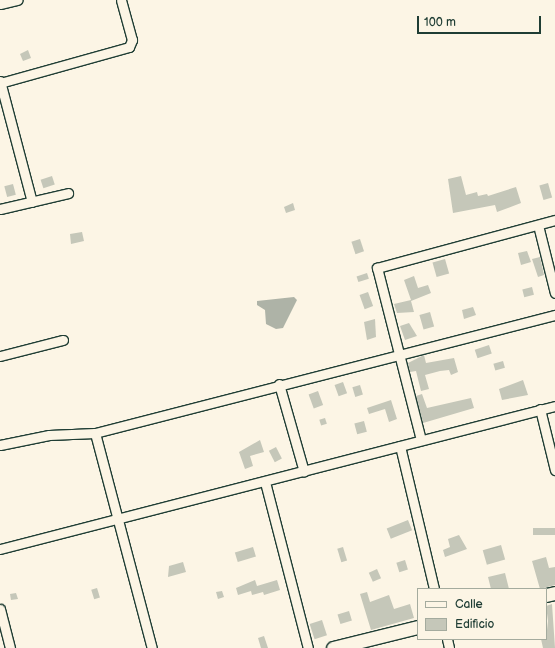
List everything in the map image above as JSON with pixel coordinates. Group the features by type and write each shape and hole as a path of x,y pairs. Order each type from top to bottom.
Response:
{"street":[{"path":"0,4 18,0"},
{"path":"32,202 0,83 129,46 132,40 121,0"},
{"path":"0,209 68,193"},
{"path":"421,440 377,268 555,220"},
{"path":"538,225 555,293"},
{"path":"0,445 49,435 95,433 279,384 555,315"},
{"path":"0,356 63,340"},
{"path":"279,384 304,472"},
{"path":"0,549 304,472 555,406"},
{"path":"540,409 555,470"},
{"path":"95,433 152,648"},
{"path":"400,446 434,588"},
{"path":"264,482 308,648"},
{"path":"0,609 10,648"},
{"path":"333,648 417,627"}],"shaded area":[{"path":"294,297 297,300 283,328 276,329 266,324 265,310 257,305 257,301"}],"building":[{"path":"28,50 31,58 23,61 20,54"},
{"path":"52,176 55,185 43,188 41,180"},
{"path":"461,176 466,195 477,192 478,196 487,194 488,196 516,187 521,203 497,212 495,205 453,213 448,179"},
{"path":"548,183 552,197 543,200 539,185"},
{"path":"13,184 16,195 7,197 4,186"},
{"path":"293,203 295,210 286,213 284,207"},
{"path":"82,232 84,241 71,244 70,234"},
{"path":"360,239 364,251 355,254 351,242"},
{"path":"527,251 531,262 521,265 518,253"},
{"path":"540,257 544,275 538,277 532,259"},
{"path":"445,259 449,273 437,277 433,263"},
{"path":"367,273 369,279 358,282 357,276"},
{"path":"414,276 418,288 428,285 431,293 411,301 414,312 397,313 394,304 411,300 404,280"},
{"path":"532,287 534,295 524,297 522,289"},
{"path":"368,292 373,306 365,309 360,295"},
{"path":"473,307 476,315 464,319 462,310"},
{"path":"430,312 434,326 424,329 419,315"},
{"path":"375,319 376,337 367,340 364,322"},
{"path":"409,323 417,336 405,340 400,326"},
{"path":"489,345 492,354 478,358 475,350"},
{"path":"424,355 426,363 454,358 458,372 451,375 449,370 425,375 429,389 421,391 416,371 410,372 408,363"},
{"path":"503,361 505,368 495,370 493,364"},
{"path":"523,380 528,395 502,400 499,389"},
{"path":"343,382 347,393 339,396 335,385"},
{"path":"360,385 363,395 355,397 352,387"},
{"path":"318,391 323,405 314,409 309,394"},
{"path":"422,394 427,408 471,398 474,408 423,423 416,396"},
{"path":"391,400 397,419 389,422 385,409 369,414 367,408"},
{"path":"325,418 327,424 321,426 319,420"},
{"path":"364,421 367,432 357,434 354,424"},
{"path":"260,440 264,452 250,456 253,466 245,469 239,452"},
{"path":"276,447 282,459 275,462 269,451"},
{"path":"408,520 412,530 391,539 387,529"},
{"path":"533,528 555,528 555,535 533,535"},
{"path":"459,535 467,549 445,557 443,550 450,547 448,539"},
{"path":"501,545 505,559 487,565 483,550"},
{"path":"253,547 256,557 238,562 235,553"},
{"path":"343,547 347,560 341,562 337,549"},
{"path":"546,557 549,568 555,567 555,585 540,588 532,561"},
{"path":"405,560 408,570 399,572 396,563"},
{"path":"183,562 186,572 168,577 169,566"},
{"path":"377,569 381,578 373,582 369,573"},
{"path":"505,573 509,588 491,588 488,577"},
{"path":"255,580 257,586 277,580 280,590 264,595 263,592 252,595 251,591 238,595 236,588"},
{"path":"97,588 100,598 94,599 91,590"},
{"path":"222,591 224,597 218,599 216,592"},
{"path":"367,592 370,602 389,595 394,609 410,604 414,618 371,630 360,594"},
{"path":"16,593 18,599 11,600 10,594"},
{"path":"552,604 555,648 543,648 541,640 547,640 547,606"},
{"path":"349,611 352,621 340,624 338,615"},
{"path":"322,620 327,635 315,639 310,624"},
{"path":"264,636 268,648 261,648 258,638"}]}
